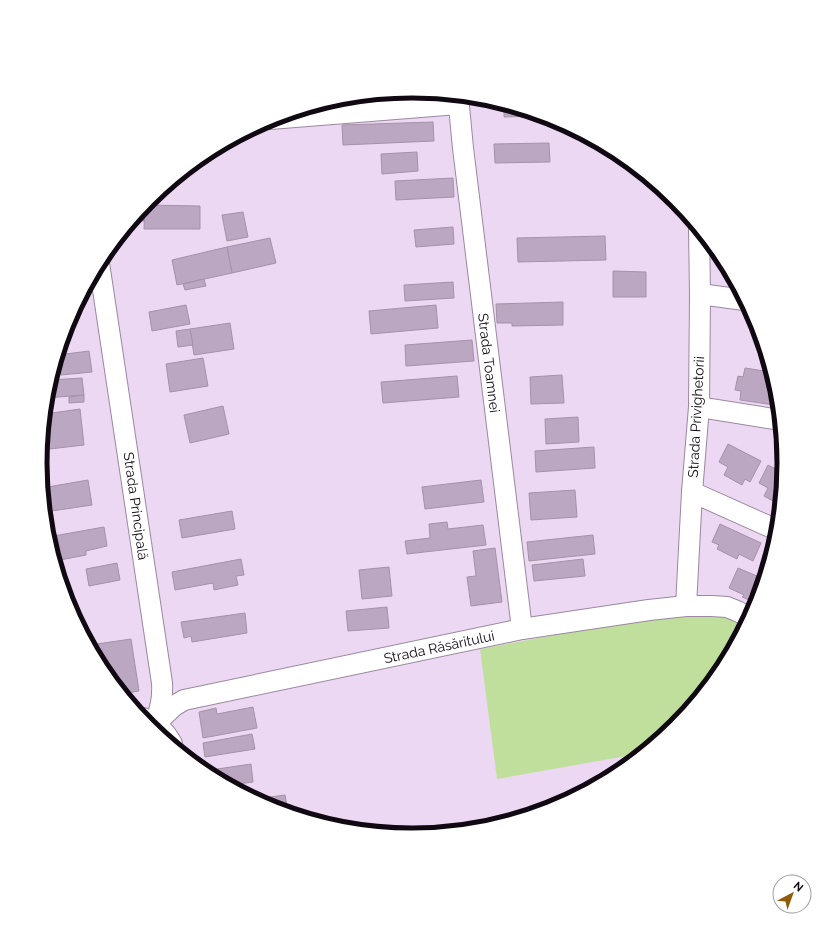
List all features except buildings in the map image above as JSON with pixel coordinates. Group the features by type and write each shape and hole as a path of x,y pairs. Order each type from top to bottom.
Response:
{"street":[{"path":"298,116 453,100"},
{"name":"Strada Toamnei","path":"458,101 462,148 522,629"},
{"name":"Strada Privighetorii","path":"686,606 692,492 699,407 699,238"},
{"name":"Strada Principală","path":"101,273 162,683 162,702 151,718"},
{"path":"700,294 738,299"},
{"path":"699,407 774,419"},
{"path":"692,492 771,527"},
{"name":"Strada Răsăritului","path":"153,720 184,700 522,629 686,606 727,607 743,615"}],"green space":[{"path":"688,617 724,617 738,625 728,646 702,685 670,721 631,755 497,779 480,649 630,621"}]}
